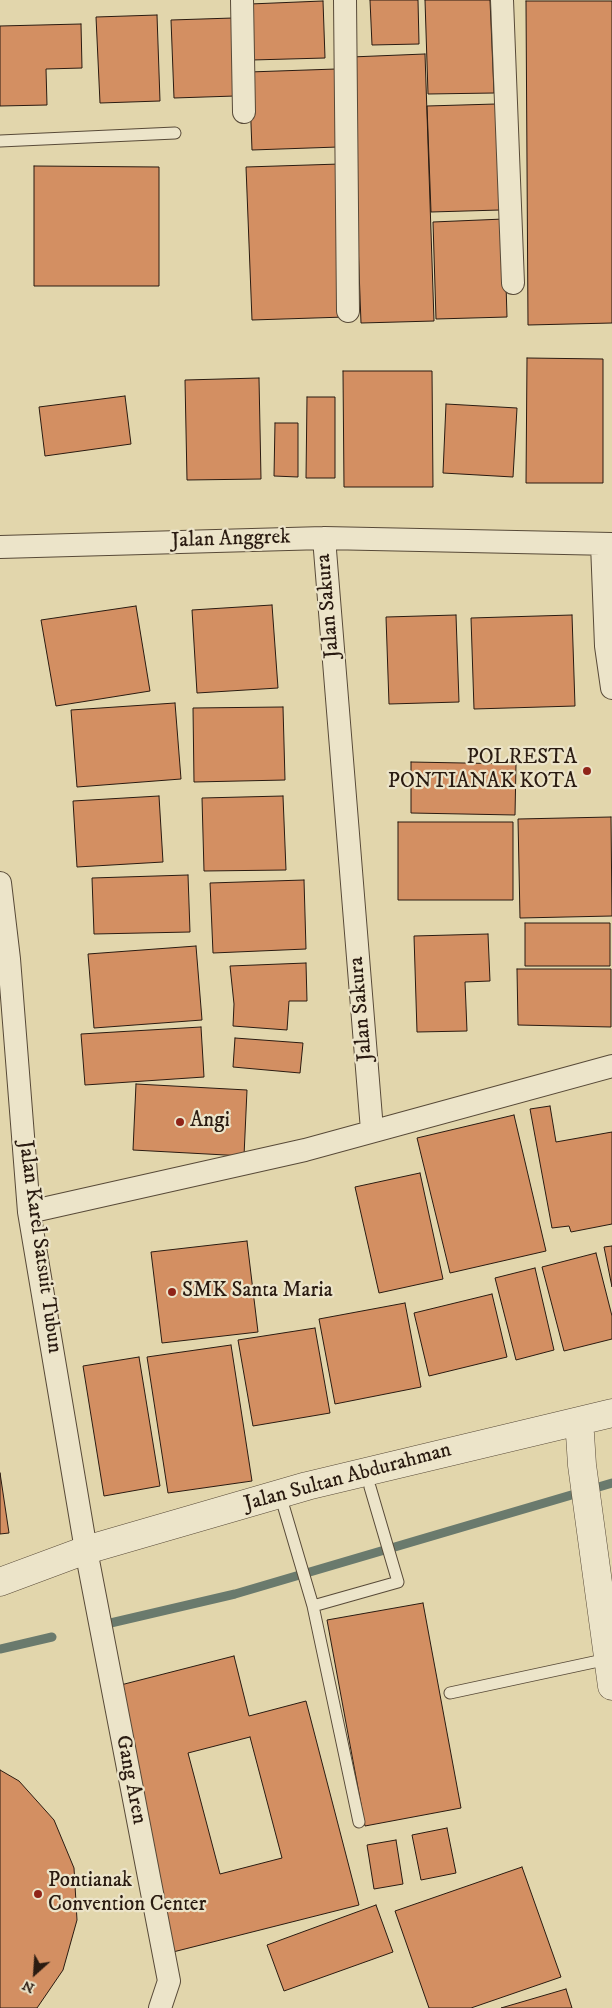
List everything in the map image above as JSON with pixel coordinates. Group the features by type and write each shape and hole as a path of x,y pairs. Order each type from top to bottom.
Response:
{"street":[{"path":"242,0 244,112"},
{"path":"345,0 348,311"},
{"path":"502,0 513,282"},
{"name":"Jalan Anggrek","path":"0,547 324,538 607,544"},
{"name":"Jalan Sakura","path":"324,538 372,1130"},
{"path":"607,544 606,646 612,688"},
{"name":"Jalan Karel Satsuit Tubun","path":"0,883 9,959 30,1212 86,1550"},
{"path":"30,1212 305,1150 372,1130 612,1066"},
{"name":"Jalan Sultan Abdurahman","path":"0,1582 86,1550 307,1486 612,1413"},
{"name":"Jalan Sultan Abdurahman","path":"86,1550 284,1508 612,1427"},
{"path":"580,1434 582,1465 612,1686"},
{"name":"Gang Aren","path":"86,1550 169,1981 160,2008"}],"lane":[{"path":"0,141 175,132"},
{"path":"313,1606 398,1582 370,1487"},
{"path":"284,1508 313,1606 359,1822"},
{"path":"450,1693 608,1658"}],"building":[{"path":"370,0 418,0 419,44 372,45"},
{"path":"425,0 490,0 494,93 428,94"},
{"path":"323,1 325,58 252,60 250,4"},
{"path":"526,1 612,1 612,323 528,325"},
{"path":"157,15 160,101 100,103 96,17"},
{"path":"233,18 235,96 174,98 171,20"},
{"path":"81,24 82,68 46,69 47,105 0,106 0,26"},
{"path":"425,54 434,321 361,323 351,57"},
{"path":"336,69 338,147 252,150 249,72"},
{"path":"496,104 500,210 431,212 427,106"},
{"path":"340,164 345,317 252,320 246,167"},
{"path":"34,166 159,167 159,286 34,286"},
{"path":"504,219 507,317 436,319 433,222"},
{"path":"527,358 603,359 603,483 526,483"},
{"path":"343,371 432,371 433,487 344,487"},
{"path":"259,378 261,479 187,480 185,380"},
{"path":"125,396 131,444 45,456 39,407"},
{"path":"307,397 335,397 335,478 306,478"},
{"path":"446,404 517,408 513,477 443,473"},
{"path":"275,423 298,423 298,477 274,476"},
{"path":"272,605 278,688 197,693 192,610"},
{"path":"136,606 150,691 56,706 41,620"},
{"path":"456,615 459,702 389,704 386,617"},
{"path":"572,615 575,706 474,709 471,618"},
{"path":"175,703 181,779 77,787 71,710"},
{"path":"283,707 285,780 194,782 193,708"},
{"path":"411,762 516,764 515,815 411,813"},
{"path":"159,796 163,862 77,867 73,801"},
{"path":"283,796 286,870 204,871 202,798"},
{"path":"611,817 612,916 520,918 518,819"},
{"path":"398,822 513,822 513,900 398,900"},
{"path":"188,875 190,932 94,934 92,878"},
{"path":"304,880 306,949 213,953 210,883"},
{"path":"525,923 610,923 610,966 525,966"},
{"path":"488,934 490,981 465,982 467,1031 417,1032 414,936"},
{"path":"196,946 202,1020 94,1028 88,954"},
{"path":"306,963 307,1001 289,1001 287,1030 233,1026 234,1004 230,966"},
{"path":"517,969 611,969 611,1027 518,1025"},
{"path":"201,1027 204,1077 85,1085 81,1034"},
{"path":"235,1038 303,1043 300,1073 233,1067"},
{"path":"136,1084 247,1090 244,1156 133,1150"},
{"path":"550,1106 556,1142 612,1132 612,1224 571,1232 569,1226 552,1228 530,1109"},
{"path":"514,1115 546,1251 450,1273 417,1138"},
{"path":"420,1173 443,1279 379,1293 355,1187"},
{"path":"247,1241 258,1332 162,1343 151,1252"},
{"path":"612,1246 612,1287 604,1247"},
{"path":"596,1253 612,1316 612,1339 564,1351 542,1267"},
{"path":"535,1268 554,1350 516,1360 495,1278"},
{"path":"492,1294 507,1357 429,1376 414,1313"},
{"path":"405,1303 421,1387 335,1404 319,1319"},
{"path":"315,1328 330,1413 253,1426 238,1340"},
{"path":"231,1345 252,1481 168,1493 147,1357"},
{"path":"139,1357 160,1486 104,1496 83,1366"},
{"path":"0,1473 9,1533 0,1534"},
{"path":"423,1603 461,1808 365,1826 327,1620"},
{"path":"234,1656 249,1716 306,1701 359,1905 173,1952 105,1689","holes":["250,1737 282,1858 220,1874 188,1753"]},
{"name":"Pontianak Convention Center","path":"0,1770 19,1781 54,1820 74,1868 77,1920 63,1970 37,2008 0,2008"},
{"path":"447,1828 456,1873 421,1880 412,1835"},
{"path":"396,1840 403,1884 374,1889 367,1845"},
{"path":"522,1867 561,1977 471,2008 429,2008 395,1911"},
{"path":"376,1905 393,1952 284,1991 267,1945"},
{"path":"566,1989 572,2008 501,2008"}],"waterway":[{"path":"102,1625 235,1594 612,1483"},
{"path":"0,1649 52,1637"}],"place":[{"name":"POLRESTA PONTIANAK KOTA","path":"587,771"},
{"name":"Angi","path":"180,1122"},
{"name":"SMK Santa Maria","path":"172,1292"},
{"name":"Pontianak Convention Center","path":"38,1894"}]}
